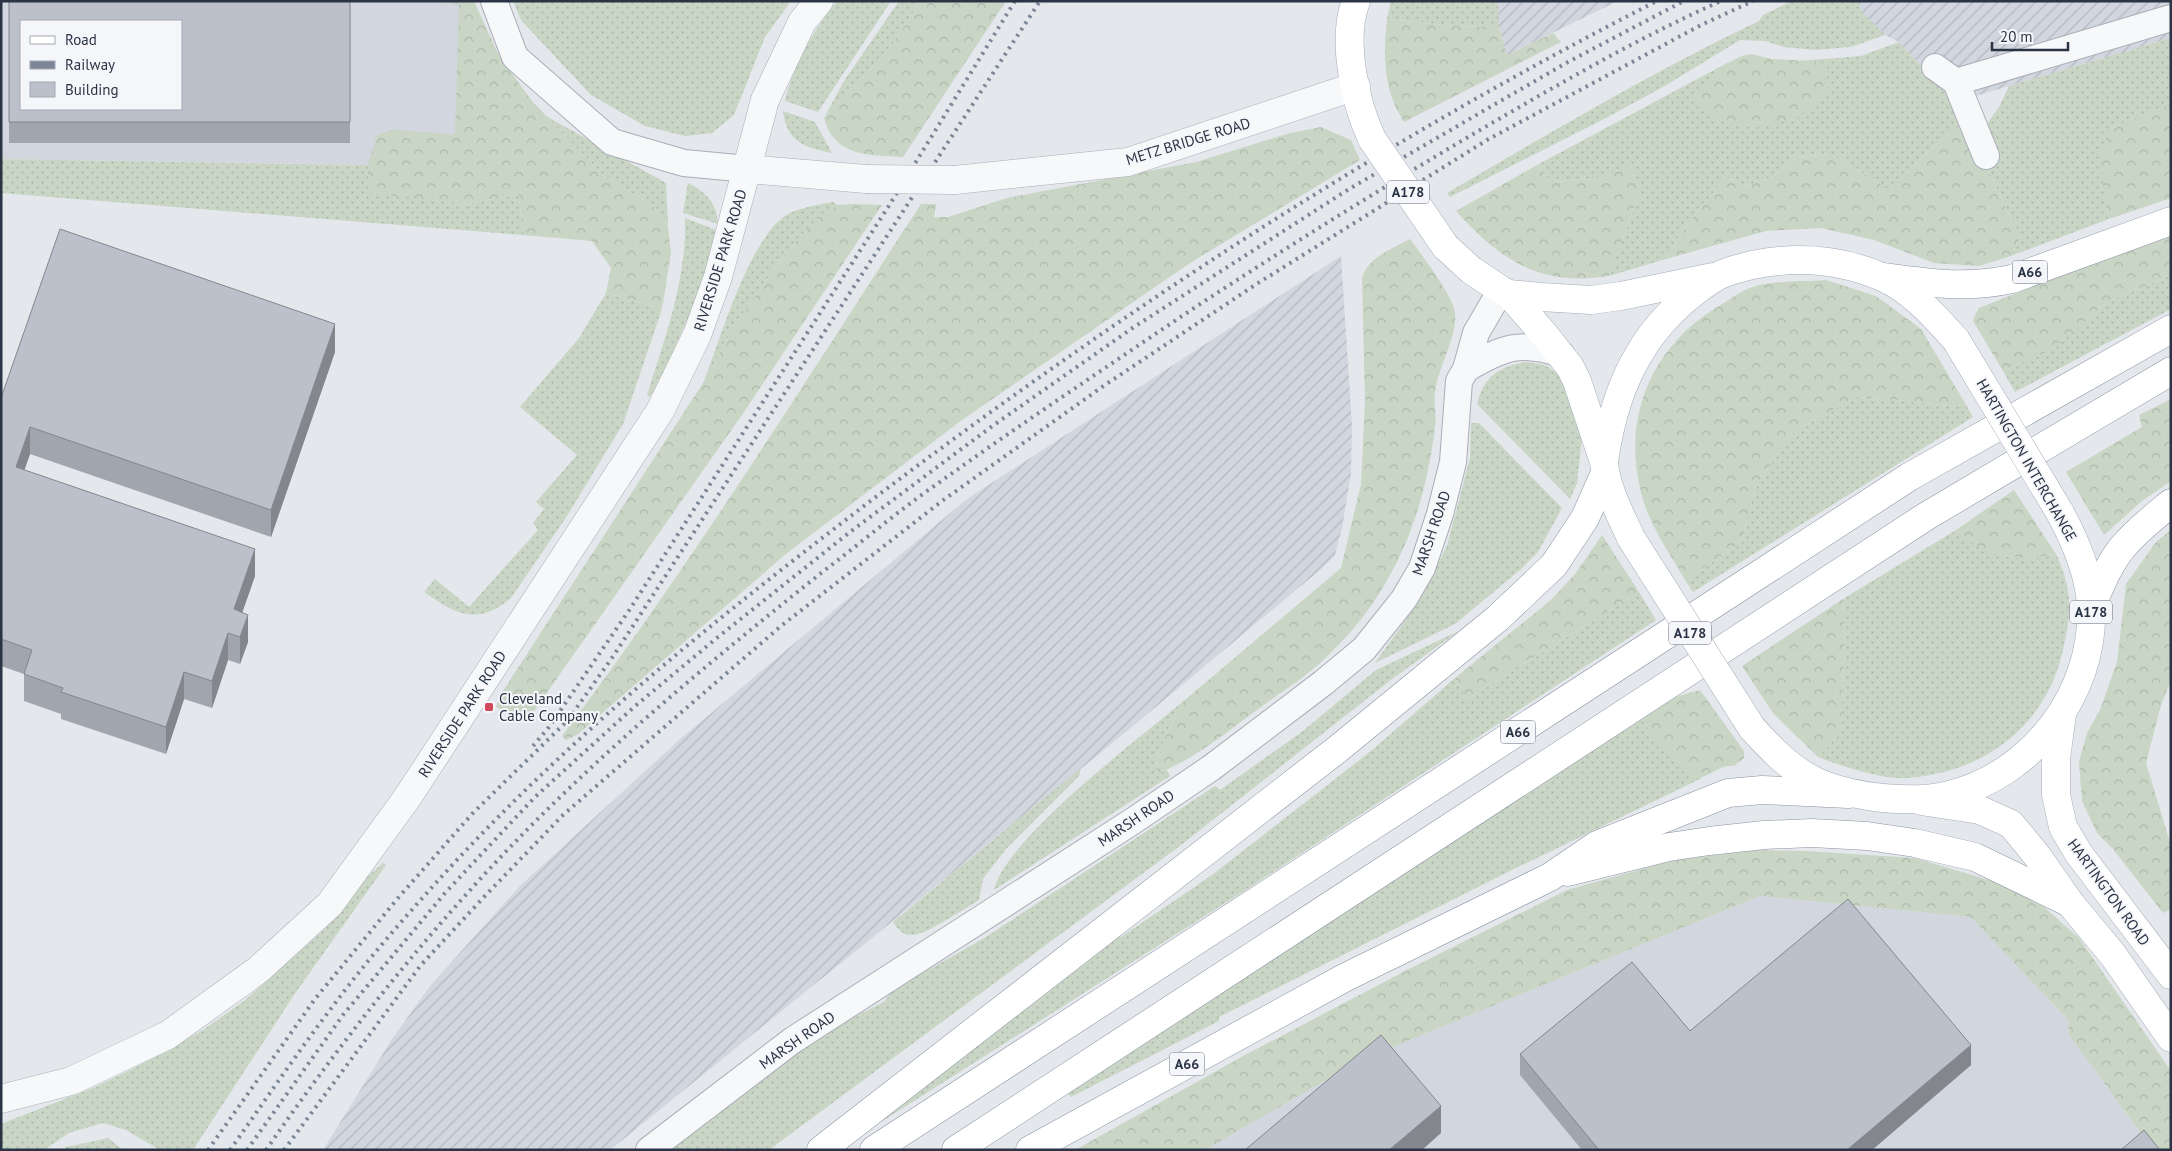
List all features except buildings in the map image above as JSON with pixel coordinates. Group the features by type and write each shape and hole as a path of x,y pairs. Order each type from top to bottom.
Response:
{"main road":[{"name":"A178","path":"1356,1 1353,9 1350,50 1362,118 1372,139 1445,246 1471,270 1505,292 1561,354 1577,382 1605,467"},
{"name":"A66","path":"1883,277 1933,284 1986,285 2012,279 2171,221"},
{"name":"HARTINGTON INTERCHANGE","path":"1809,259 1842,264 1883,277 1911,295 1932,313 1956,340 2059,511 2080,554 2092,607 2084,668 2062,714 2038,743 2014,765 1980,784 1949,795 1911,800 1849,794 1815,781 1793,767 1770,748 1752,728 1631,538 1617,507 1605,467 1613,416 1625,381 1647,341 1669,316 1717,276 1777,260 1809,259"},
{"name":"A178","path":"1505,292 1591,300 1621,296 1717,276"},
{"name":"A66","path":"874,1150 1909,477 2171,328"},
{"name":"A66","path":"956,1150 1924,517 2171,371"},
{"path":"821,1150 1340,748 1498,618 1559,557 1585,518 1605,467"},
{"path":"2092,607 2108,570 2121,549 2139,530 2171,503"},
{"name":"HARTINGTON ROAD","path":"2062,714 2056,758 2056,795 2063,827 2079,854 2171,975"},
{"name":"A66","path":"1030,1150 1344,978 1550,877 1596,845 1728,793 1762,790 1849,794"},
{"path":"1911,800 1980,810 2011,824 2038,857 2070,903 2113,955 2171,1038"},
{"path":"1550,877 1668,847 1764,834 1812,833 1867,836 1915,843 1974,857 2070,903"}],"street":[{"path":"494,1 515,57 612,142 684,163 748,169"},
{"name":"RIVERSIDE PARK ROAD","path":"1,1099 72,1080 168,1035 258,970 330,904 407,798 660,411 697,335 718,277 765,100 802,22 819,1"},
{"path":"1956,82 2171,18"},
{"path":"1935,67 1956,82 1986,156"},
{"name":"METZ BRIDGE ROAD","path":"748,169 866,179 954,180 1128,162 1356,86"},
{"name":"MARSH ROAD","path":"650,1150 793,1040 1133,822 1211,768 1324,683 1364,649 1404,599 1422,568 1440,514 1453,462 1459,381 1466,369 1476,333 1505,292"},
{"path":"1466,369 1496,351 1519,346 1540,347 1561,354"}],"shaded area":[{"path":"1,1 462,1 496,167 1,159"},
{"path":"1498,1 1618,1 1507,55 1497,20"},
{"path":"1857,1 2171,1 2171,38 1955,102 1899,42 1885,35 1863,13"},
{"path":"1341,256 1352,426 1351,474 1342,528 1335,555 1320,570 1109,746 610,1150 323,1150 392,1039 430,986 520,886 679,740 967,499"},
{"path":"1760,896 1971,917 2068,1020 2069,1035 2153,1150 1205,1150 1361,1060"}],"green space":[{"path":"444,1 474,1 499,56 532,101 603,175 653,206 668,227 671,253 662,309 606,293 611,268 592,241 523,235 519,194 468,204 368,193 368,165 377,135 392,130 455,134 459,4 444,3"},
{"path":"513,1 791,1 765,37 734,115 712,133 685,136 645,126 591,95 521,20"},
{"path":"837,1 891,1 818,112 785,101 793,74 805,48"},
{"path":"899,1 921,1 887,52 824,118 844,81"},
{"path":"921,1 1006,1 903,157 866,154 844,147 829,131 824,118 887,52"},
{"path":"1391,1 1498,1 1499,27 1455,26 1387,19"},
{"path":"1792,1 1857,1 1863,13 1885,35 1851,47 1815,50 1784,47 1765,41 1740,40 1668,84 1606,118 1450,197 1447,193 1602,104 1680,61 1759,21 1763,15"},
{"path":"1387,19 1455,26 1499,27 1507,55 1553,33 1561,42 1404,122 1397,110 1388,85 1385,59"},
{"path":"2171,38 2171,104 2111,128 2104,197 2109,219 2011,256 2020,238 1985,163 2000,155 1986,125 1999,107 2009,86"},
{"path":"1899,42 1948,95 1961,125 1926,153 1889,189 1831,154 1796,157 1773,177 1746,186 1726,177 1681,233 1666,259 1609,276 1640,192 1631,166 1594,179 1551,182 1537,165 1729,62 1727,66 1826,63 1799,61 1861,56"},
{"path":"1751,54 1772,59 1826,62 1828,90 1796,119 1754,128 1712,119 1691,100 1726,65 1742,56"},
{"path":"2171,104 2171,198 2109,219 2104,197 2101,151 2111,128"},
{"path":"783,111 815,122 832,153 813,149 798,141 788,130"},
{"path":"546,116 666,183 668,227 653,206 603,175"},
{"path":"1961,125 1985,163 2020,238 2011,256 1979,266 1934,263 1874,240 1821,228 1766,231 1666,259 1681,233 1726,177 1746,186 1773,177 1796,157 1831,154 1889,189 1926,153"},
{"path":"1321,127 1351,140 1360,160 1190,263 962,420 787,553 577,735 566,740 562,736 610,671 701,540 921,204 936,204 934,217 948,217 1007,198 1196,162 1290,133"},
{"path":"1,159 368,165 368,192 468,204 519,194 523,235 1,193"},
{"path":"1537,165 1551,182 1594,179 1631,166 1640,192 1609,276 1562,277 1542,273 1523,266 1489,243 1456,211"},
{"path":"688,183 705,194 713,204 718,224 683,213"},
{"path":"833,202 838,205 820,216 790,247 732,329 703,384 737,292 761,244 774,226 788,214 804,208"},
{"path":"838,205 882,205 742,415 527,721 496,707 501,694 712,369 732,329 790,247 820,216"},
{"path":"685,218 716,230 705,279 666,368 650,397 647,395 679,286 685,241"},
{"path":"2171,235 2171,275 2107,302 2053,349 2003,371 1973,321 1979,308"},
{"path":"1410,239 1449,297 1455,313 1455,322 1451,342 1437,384 1435,397 1436,419 1430,461 1413,525 1400,555 1385,584 1367,612 1346,638 1321,662 1210,744 1184,761 1156,774 1157,756 1180,704 1341,568 1361,484 1365,401 1362,278 1370,264 1382,254"},
{"path":"2171,275 2171,309 2015,392 2003,371 2053,349 2107,302"},
{"path":"1826,280 1876,296 1921,329 1965,403 1956,407 1857,397 1794,431 1756,486 1742,542 1685,580 1654,526 1641,492 1636,463 1636,435 1640,408 1649,383 1662,359 1679,338 1700,319 1740,293 1758,285"},
{"path":"606,293 662,309 623,424 567,516 511,598 499,607 477,615 467,614 446,606 424,592 435,579 469,607 538,530 533,523 544,509 536,502 577,455 520,407 579,338"},
{"path":"1527,362 1545,365 1561,376 1582,438 1577,483 1570,499 1477,404 1484,386 1494,374 1508,366"},
{"path":"1857,397 1956,407 1965,403 1973,417 1693,592 1685,580 1742,542 1756,486 1794,431"},
{"path":"2171,399 2171,481 2142,501 2104,535 2066,472 2142,427 2139,415"},
{"path":"1471,423 1479,423 1562,508 1538,552 1520,570 1455,624 1375,663 1417,604 1447,546 1470,458"},
{"path":"2014,490 2056,554 2027,559 1988,554 1956,530"},
{"path":"1956,530 1989,554 2027,559 2056,554 2066,580 2069,615 2062,654 2053,680 2041,704 2025,724 2006,742 1984,756 1960,767 1934,774 1907,778 1886,777 1850,768 1818,757 1841,732 1845,634 1843,599"},
{"path":"2171,530 2171,680 2161,705 2146,763 2171,846 2171,909 2163,913 2113,849 2097,833 2082,801 2079,762 2087,733 2100,710 2117,662 2126,584 2156,542"},
{"path":"1602,535 1639,592 1467,699 1455,678 1551,600 1575,574"},
{"path":"1639,592 1656,620 1241,893 881,1122 876,1114 1118,935 1121,937 1212,875 1371,751 1455,678 1467,699"},
{"path":"1843,599 1845,634 1841,732 1818,757 1773,713 1742,666"},
{"path":"1459,631 1392,679 1181,845 769,1150 667,1150 781,1063 840,1024 884,1002 893,990 986,937 1215,786 1220,790 1303,731 1376,670"},
{"path":"1700,690 1744,751 1744,758 1734,766 1724,767 1706,776 1696,778 1650,731 1642,719 1675,697"},
{"path":"1180,704 1157,756 1156,774 1167,770 1170,776 994,890 1003,869 1046,819 1105,765"},
{"path":"1642,719 1650,731 1696,777 1702,778 1516,868 1219,1017 1219,1021 1071,1097 1065,1090"},
{"path":"1081,768 1079,776 1005,850 983,879 979,900 936,926 918,934 909,935 903,933 893,922"},
{"path":"1756,850 1915,858 1992,881 2043,906 2079,938 2171,1071 2171,1150 2153,1150 2069,1035 2068,1020 1971,917 1760,896 1361,1060 1205,1150 1075,1150 1245,1055 1409,969 1567,890 1674,860"},
{"path":"383,863 386,865 294,995 193,1150 160,1150 126,1130 103,1123 69,1133 44,1150 1,1150 1,1124 95,1087 136,1067 203,1030 244,1001 326,928 368,876"},
{"path":"108,1138 123,1150 63,1150 66,1147"}],"railway":[{"path":"533,746 549,727 630,609 890,204 1015,1"},
{"path":"208,1150 315,999 398,898 472,814 568,720 614,655 1040,1"},
{"path":"230,1150 345,990 382,944 434,885 538,778 592,728 648,678 763,584 973,425 1067,358 1258,230 1356,169 1455,111 1657,1"},
{"path":"247,1150 343,1015 445,893 535,797 634,707 718,637 850,532 991,427 1134,327 1349,189 1566,63 1684,1"},
{"path":"266,1150 366,1013 438,926 514,843 586,772 653,712 825,570 908,505 998,441 1185,314 1295,243 1443,152 1569,79 1659,30 1721,1"},
{"path":"284,1150 421,965 483,898 563,815 781,626 942,501 1102,387 1255,285 1487,140 1701,25 1753,1"}],"place":[{"name":"Cleveland Cable Company","path":"489,707"}]}
